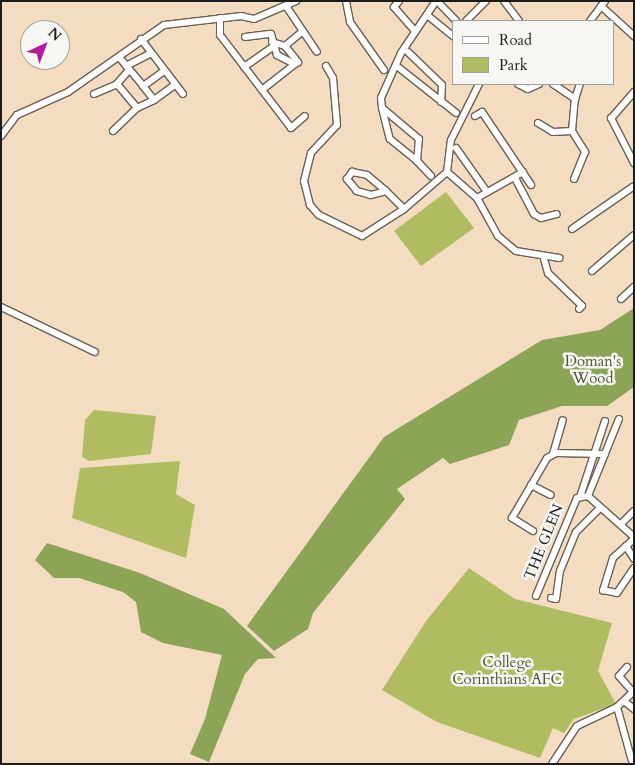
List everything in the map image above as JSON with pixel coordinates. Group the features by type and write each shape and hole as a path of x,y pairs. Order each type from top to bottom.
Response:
{"street":[{"path":"1,136 17,115 68,92 119,57 141,39 164,25 220,18 254,19 296,1"},
{"path":"346,1 350,22 384,70"},
{"path":"399,1 394,7 415,31"},
{"path":"431,176 390,139 382,108 382,87 398,67 400,53 436,1 455,20"},
{"path":"467,20 486,1"},
{"path":"504,1 518,20"},
{"path":"591,20 603,4 634,36"},
{"path":"286,6 317,52"},
{"path":"427,15 452,35"},
{"path":"220,18 220,35 291,128 305,116"},
{"path":"285,46 302,31"},
{"path":"245,37 271,34 272,44 277,55 295,64 262,90"},
{"path":"141,39 183,94"},
{"path":"244,67 272,44 285,46 298,62"},
{"path":"408,52 442,85 441,102"},
{"path":"94,94 117,84 128,68 151,53"},
{"path":"119,57 154,100"},
{"path":"326,66 333,78 337,121 306,162 304,181 310,205 319,215 362,236 404,209 447,172 451,140 478,85"},
{"path":"398,67 456,113"},
{"path":"143,86 164,71"},
{"path":"117,84 137,108"},
{"path":"113,131 137,108 154,100 175,85"},
{"path":"520,85 528,89 537,85"},
{"path":"554,85 575,99"},
{"path":"574,179 585,152 572,131 575,99 580,85"},
{"path":"634,92 611,118 634,163"},
{"path":"382,108 420,139 417,162"},
{"path":"475,116 482,112 531,185"},
{"path":"538,123 553,132 572,131"},
{"path":"456,148 487,192"},
{"path":"386,191 371,195 357,191 347,179 358,171 386,191 404,209"},
{"path":"447,172 476,198 507,244 526,256 544,259 558,258"},
{"path":"476,198 523,172"},
{"path":"515,178 534,214 541,218 557,214"},
{"path":"572,229 634,186"},
{"path":"592,271 634,235"},
{"path":"544,259 548,273 582,306 579,309"},
{"path":"621,299 634,287"},
{"path":"1,306 95,352"},
{"path":"588,496 619,419"},
{"path":"533,532 512,518 553,454 563,420"},
{"name":"THE GLEN","path":"536,596 578,497 605,421"},
{"path":"553,454 605,454"},
{"path":"531,486 551,495"},
{"path":"578,497 588,496"},
{"path":"588,496 599,509 622,523 634,538 613,558 603,590 617,593 634,568"},
{"path":"622,523 632,513 634,505"},
{"path":"551,598 556,599 560,571 576,532 599,509"},
{"path":"626,546 634,559"},
{"path":"552,764 577,726 624,702 633,691 619,676 627,667"},
{"path":"624,702 634,709"},
{"path":"616,707 632,760"}],"green space":[{"path":"446,192 474,228 421,266 394,231"},
{"name":"Doman's Wood","path":"634,308 634,387 607,406 562,406 519,420 509,445 450,464 443,458 397,489 405,499 313,613 308,629 274,651 247,626 384,437 542,340 600,330"},
{"path":"94,410 156,416 151,454 89,461 82,457 85,420"},
{"path":"180,461 176,494 195,505 186,558 72,518 80,468"},
{"path":"47,543 140,573 224,609 276,658 258,659 245,674 209,762 190,754 205,719 222,655 163,643 141,632 136,602 123,592 79,578 54,578 35,560"},
{"name":"College Corinthians AFC","path":"469,568 515,599 612,623 598,671 616,704 574,719 564,733 553,728 540,758 437,722 382,690 426,621"}]}
